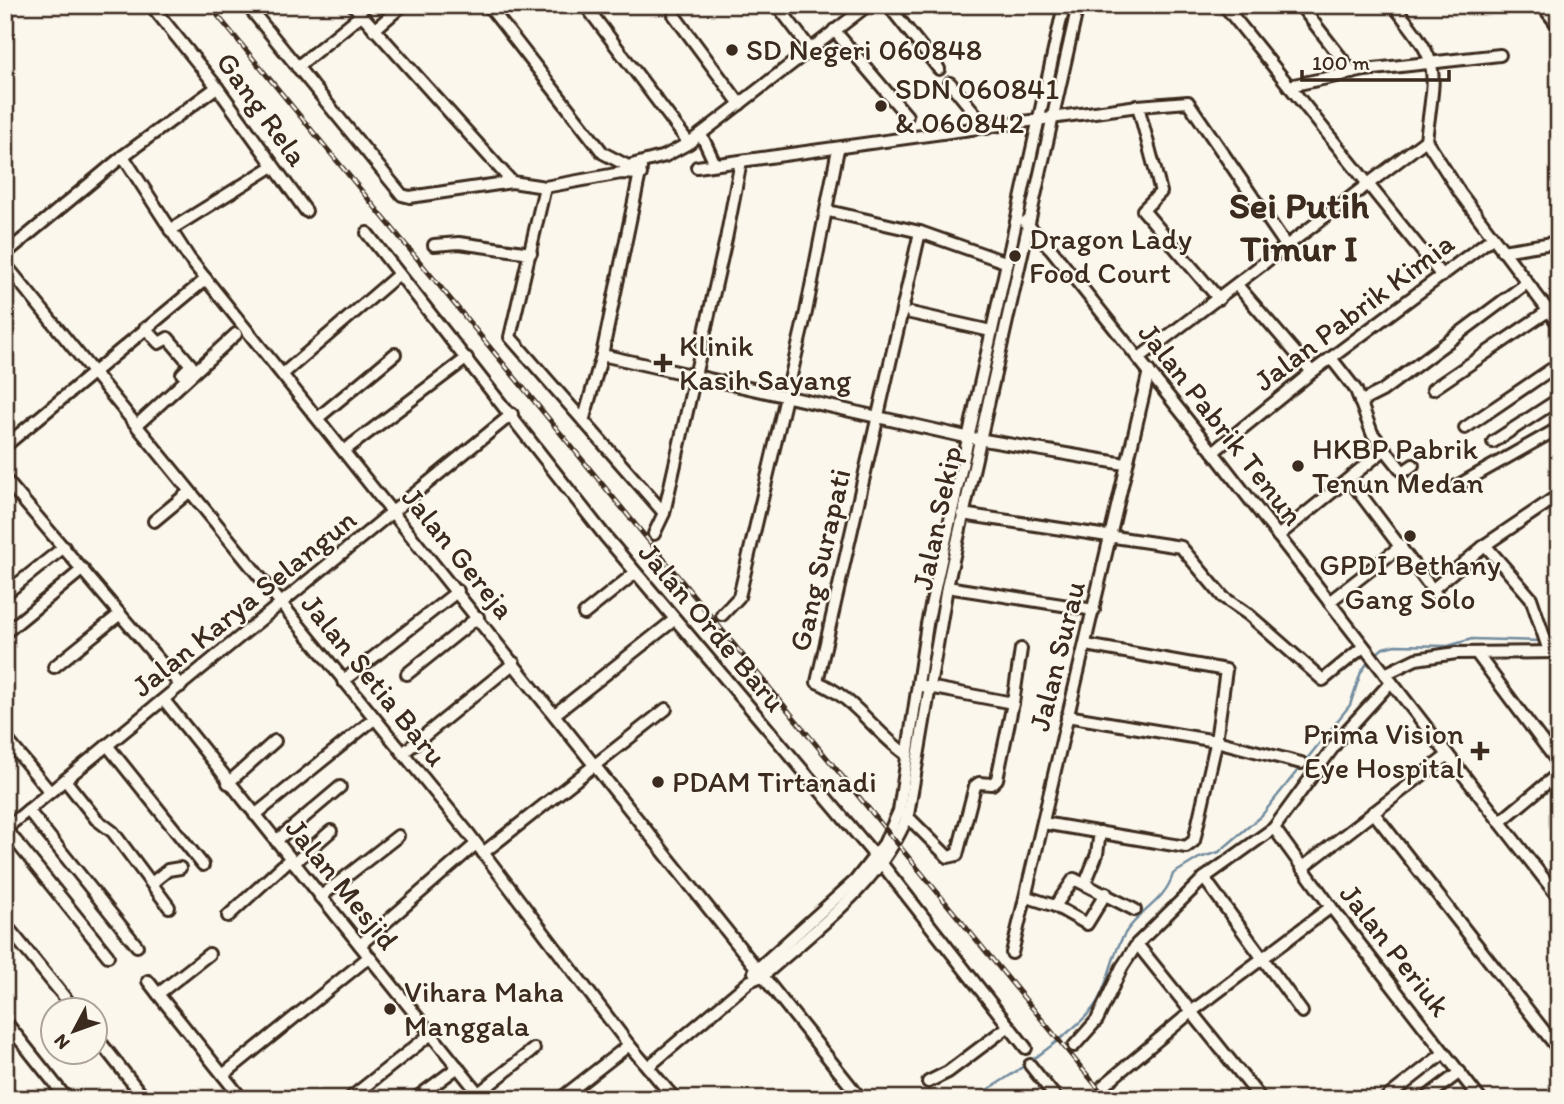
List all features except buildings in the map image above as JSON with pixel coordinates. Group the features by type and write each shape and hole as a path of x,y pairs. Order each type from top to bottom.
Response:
{"street":[{"name":"Gang Rela","path":"151,5 217,87 306,211"},
{"path":"247,5 399,191 410,197 512,183 545,187 641,169 689,143 868,5"},
{"path":"354,5 512,183"},
{"path":"374,30 402,5"},
{"path":"488,5 603,153 626,166 641,169"},
{"path":"585,5 689,143"},
{"path":"676,5 674,15 740,104"},
{"path":"778,5 811,50"},
{"path":"888,5 939,69"},
{"name":"Jalan Sekip","path":"648,1067 869,882 904,813 922,686 966,437 1019,217 1064,5"},
{"name":"Jalan Sekip","path":"904,813 907,755 1078,5"},
{"path":"1224,5 1442,276"},
{"path":"1300,5 1353,73"},
{"path":"1139,358 1426,140 1433,99 1433,63 1419,37 1393,5"},
{"path":"1542,5 1559,27"},
{"path":"297,67 361,15"},
{"path":"834,30 906,116"},
{"path":"1289,86 1353,73 1500,55"},
{"path":"950,83 987,128"},
{"path":"5,254 123,156 217,87"},
{"path":"697,167 1052,117 1188,102 1287,247"},
{"path":"1138,106 1161,192 1143,210 1219,299"},
{"path":"701,134 715,164"},
{"path":"1426,140 1492,238 1559,325"},
{"path":"722,615 739,597 828,211 838,149"},
{"name":"Jalan Gereja","path":"123,156 170,230 206,279 284,373 861,1099"},
{"path":"654,534 664,513 741,161"},
{"path":"170,230 273,166"},
{"path":"584,418 601,355 641,169"},
{"path":"545,187 510,336 664,513"},
{"path":"828,211 920,232 1008,263"},
{"name":"Jalan Pabrik Tenun","path":"1019,217 1029,225 1139,358 1559,898"},
{"path":"879,418 920,232"},
{"name":"Jalan Orde Baru","path":"367,233 635,573 879,861 1026,1048"},
{"name":"Jalan Pabrik Kimia","path":"1213,452 1312,372 1492,238"},
{"path":"1502,251 1559,242"},
{"path":"434,244 459,243 531,253"},
{"name":"Jalan Setia Baru","path":"5,264 480,848 629,1045 674,1099"},
{"path":"284,373 399,274"},
{"path":"5,446 206,279"},
{"path":"1360,402 1381,391 1527,283"},
{"path":"1237,285 1312,372"},
{"path":"1433,389 1548,311"},
{"path":"911,313 991,331"},
{"path":"145,328 159,343 169,338 191,365 181,376 184,380"},
{"path":"137,425 236,334"},
{"path":"318,417 395,354"},
{"path":"601,355 979,440 1125,464"},
{"path":"345,450 467,358"},
{"path":"1331,358 1356,390 1367,424 1384,450 1403,472 1413,466"},
{"path":"1465,428 1559,365"},
{"name":"Jalan Surau","path":"1012,953 1149,371"},
{"path":"1493,442 1559,399"},
{"name":"Jalan Karya Selangun","path":"6,829 512,414"},
{"name":"Gang Surapati","path":"879,418 817,682 838,693 890,744 907,755"},
{"path":"1454,486 1559,428"},
{"path":"1278,536 1384,450"},
{"path":"5,479 181,686"},
{"path":"1349,480 1441,601"},
{"path":"154,521 189,492"},
{"path":"1433,589 1485,545 1559,495"},
{"path":"962,514 1181,547 1223,597 1249,615 1323,680 1366,651"},
{"path":"1074,1046 1097,1020 1122,967 1137,944 1204,878 1274,828 1386,675 1416,659 1552,650 1531,598 1485,545"},
{"path":"1329,602 1401,546"},
{"path":"5,594 64,548"},
{"path":"5,633 83,569"},
{"path":"584,614 635,573"},
{"path":"947,587 1094,610"},
{"path":"343,681 458,591"},
{"path":"54,667 120,614"},
{"path":"407,674 478,617"},
{"path":"555,714 674,620"},
{"path":"1043,823 1186,846 1192,844 1216,741 1227,673 1223,668 1086,645"},
{"path":"904,813 948,857 957,855 975,786 979,783 992,784 997,779 1013,704 1021,649"},
{"path":"1477,654 1559,764"},
{"path":"403,753 514,663"},
{"path":"922,686 1013,704"},
{"name":"Jalan Mesjid","path":"164,700 481,1096"},
{"path":"359,945 480,848 666,709"},
{"path":"1067,716 1216,741 1301,762"},
{"path":"255,816 374,719"},
{"path":"5,737 50,792"},
{"path":"228,783 275,741"},
{"path":"107,746 203,865"},
{"path":"1302,868 1448,755"},
{"path":"1500,822 1559,773"},
{"path":"65,780 153,882 152,885 169,906"},
{"path":"276,841 340,787"},
{"path":"28,810 137,946"},
{"path":"1373,812 1559,1050"},
{"name":"Jalan Periuk","path":"1274,828 1331,907 1480,1099"},
{"path":"6,829 108,956"},
{"path":"228,916 331,831"},
{"path":"1085,884 1097,855 1100,832"},
{"path":"320,897 398,836"},
{"path":"153,882 168,870 180,868"},
{"path":"1204,878 1302,1012"},
{"path":"1055,906 1072,880 1106,893 1135,910"},
{"path":"1027,897 1055,906 1087,924 1106,893"},
{"path":"1103,1086 1191,1012 1331,907"},
{"path":"5,924 64,996"},
{"path":"1137,944 1261,1099"},
{"path":"158,994 209,954"},
{"path":"223,1075 369,957"},
{"path":"148,981 242,1099"},
{"path":"5,1021 67,1099"},
{"path":"928,1082 948,1072 1009,1026"},
{"path":"349,1099 431,1034"},
{"path":"560,1099 629,1045"},
{"path":"481,1096 534,1049"},
{"path":"108,1052 145,1099"},
{"path":"1385,1099 1444,1053"},
{"path":"1030,1065 1057,1099"},
{"path":"415,1099 458,1067"},
{"path":"1424,1099 1460,1072"}],"waterway":[{"path":"1374,656 1383,648 1395,645 1448,646 1472,639 1541,641"},
{"path":"1548,641 1559,642"},
{"path":"968,1099 1016,1072 1088,1014 1104,988 1124,935 1136,919 1164,892 1173,874 1199,858 1219,852 1262,815 1350,705 1361,672 1369,661"}],"railway":[{"path":"209,5 1107,1099"}],"place":[{"name":"SD Negeri 060848","path":"732,50"},
{"name":"SDN 060841 & 060842","path":"881,106"},
{"name":"Dragon Lady Food Court","path":"1015,256"},
{"name":"Klinik Kasih Sayang","path":"663,363"},
{"name":"HKBP Pabrik Tenun Medan","path":"1298,466"},
{"name":"GPDI Bethany Gang Solo","path":"1410,536"},
{"name":"Prima Vision Eye Hospital","path":"1480,751"},
{"name":"PDAM Tirtanadi","path":"658,782"},
{"name":"Vihara Maha Manggala","path":"390,1009"}],"district":[{"name":"Sei Putih Timur I","path":"1299,226"}]}
